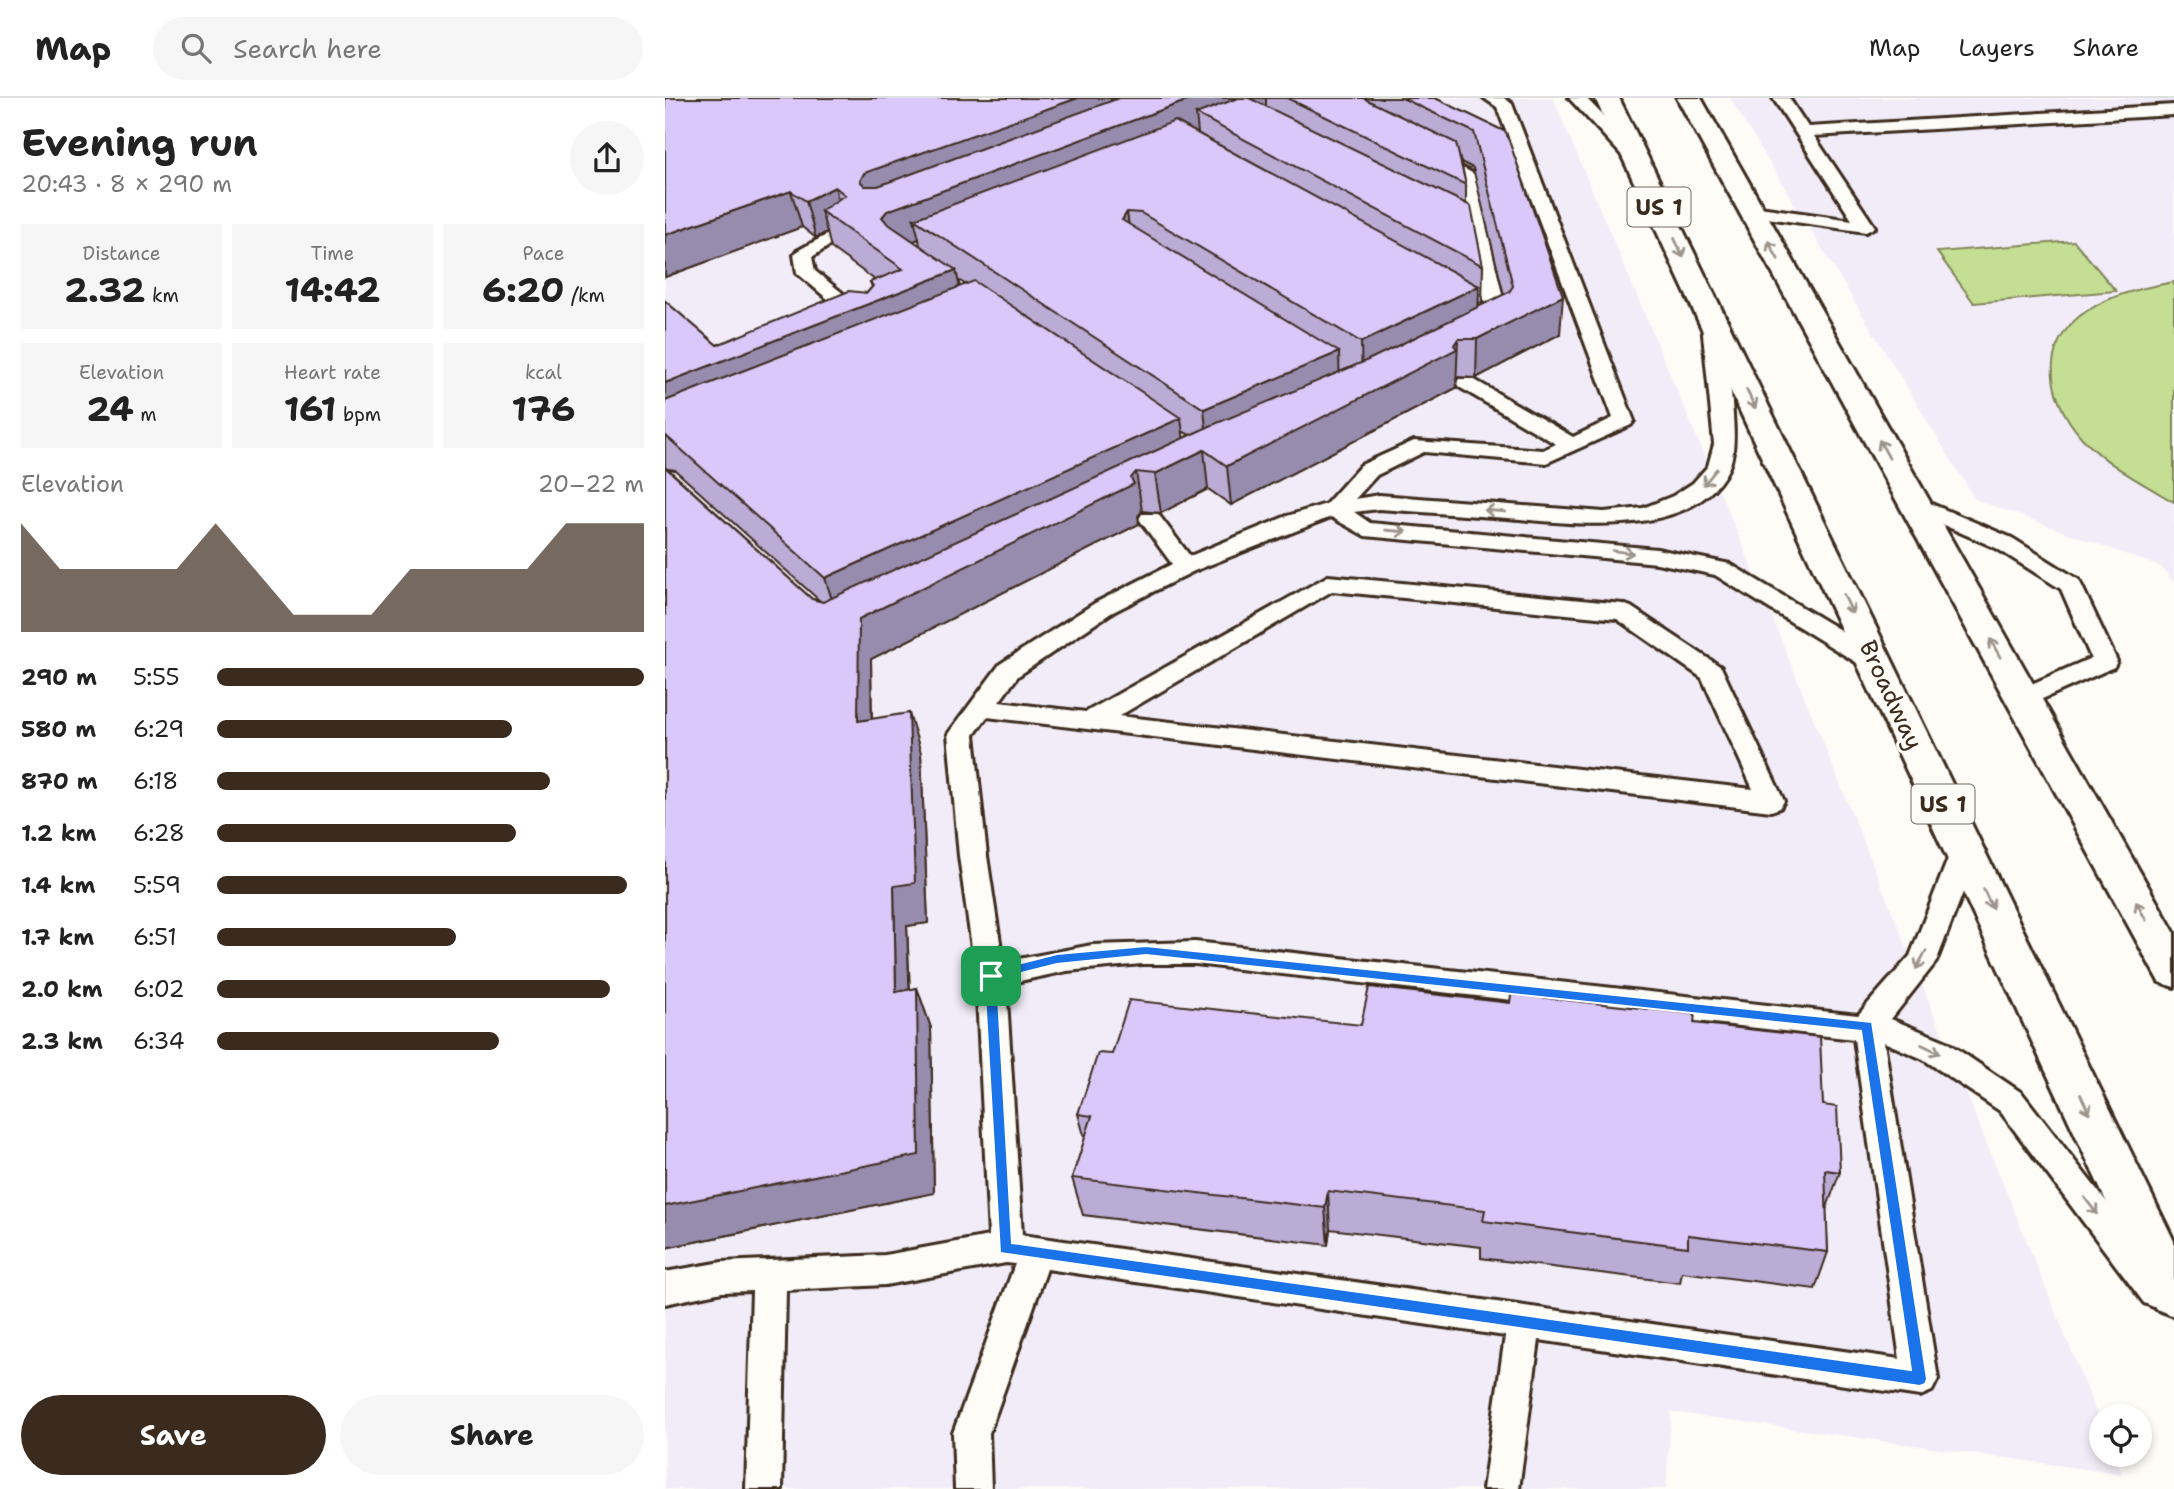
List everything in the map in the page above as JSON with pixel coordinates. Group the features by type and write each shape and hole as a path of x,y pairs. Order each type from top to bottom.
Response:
{"highway":[{"name":"Broadway","path":"1607,98 2174,1293"},
{"path":"1689,98 2174,971"}],"lane":[{"path":"1334,509 1369,470 1421,446 1546,457 1624,421 1504,104 1492,98"},
{"path":"1577,98 1639,163"},
{"path":"1752,211 1866,227 1781,98"},
{"path":"1801,132 2174,110"},
{"path":"1419,150 1466,174 1499,324"},
{"path":"1457,227 1481,239"},
{"path":"843,231 803,255 806,274 870,324"},
{"path":"1475,311 1499,324"},
{"path":"973,1489 971,1433 1021,1250 991,976 972,856 961,734 1009,670 1103,608 1187,566 1269,530 1334,509 1379,502 1604,519 1647,514 1681,501 1701,488 1718,467 1724,444 1711,315"},
{"path":"1474,336 1499,324"},
{"path":"1466,383 1572,445"},
{"path":"1915,504 2004,543 2071,585 2105,661 2022,698"},
{"path":"1334,509 1365,528 1629,553 1722,569 1784,604 1876,663"},
{"path":"1150,519 1187,566"},
{"path":"980,708 1090,721 1771,800 1712,673 1623,612 1328,583 1090,721"},
{"path":"665,1287 722,1277 885,1270 1021,1250 1920,1379 1867,1026 1922,962 1965,851"},
{"path":"991,976 1057,959 1146,951 1183,953 1867,1026 1891,1031 1934,1050 2011,1102 2174,1315"},
{"path":"764,1489 769,1275"},
{"path":"1501,1489 1524,1322"}],"shaded area":[{"path":"665,98 1553,98 1740,539 2093,1404 2089,1404 2089,1467 2119,1467 2122,1474 1671,1412 1666,1489 665,1489"},
{"path":"1730,98 2174,98 2174,582 2161,567 1975,499"}],"green space":[{"path":"2074,241 2116,291 1974,303 1937,252"},
{"path":"2174,282 2174,502 2114,466 2082,438 2059,402 2053,366 2056,348 2078,317 2116,297"}],"building":[{"path":"665,98 1078,98 864,173 860,181 865,186 878,186 1118,98 1194,98 887,211 882,217 887,223 956,270 665,383 665,301 717,345 849,291 867,293 873,286 870,282 903,269 821,211 845,195 835,187 806,201 791,191 665,235"},
{"path":"1238,98 1249,98 1471,206 1483,266 1196,114"},
{"path":"1287,98 1363,98 1456,143 1466,185"},
{"path":"1402,98 1435,98 1506,132 1563,296 1477,339 1458,339 1454,345 1457,349 1227,466 1204,450 1155,474 1136,472 1131,478 1134,484 859,619 858,721 909,713 915,883 894,886 896,992 917,988 919,1155 665,1206 665,467 812,599 823,602 1210,426 1368,360 1509,292 1513,286 1474,132"},
{"path":"1175,121 1479,286 1361,342 1141,213 1127,212 1122,220 1339,352 1204,409 914,219"},
{"path":"974,281 1181,418 825,578 665,435 665,401"},
{"path":"1369,987 1510,1003 1511,994 1695,1014 1694,1023 1820,1037 1823,1105 1837,1107 1840,1172 1825,1170 1828,1252 1688,1235 1688,1247 1483,1221 1485,1210 1328,1191 1325,1208 1072,1178 1092,1116 1078,1114 1098,1053 1112,1054 1129,1000 1361,1025"}],"route":[{"path":"1146,951 1195,953 1536,993 1867,1026 1920,1379 1006,1248 991,976 1057,959 1146,951"}]}
